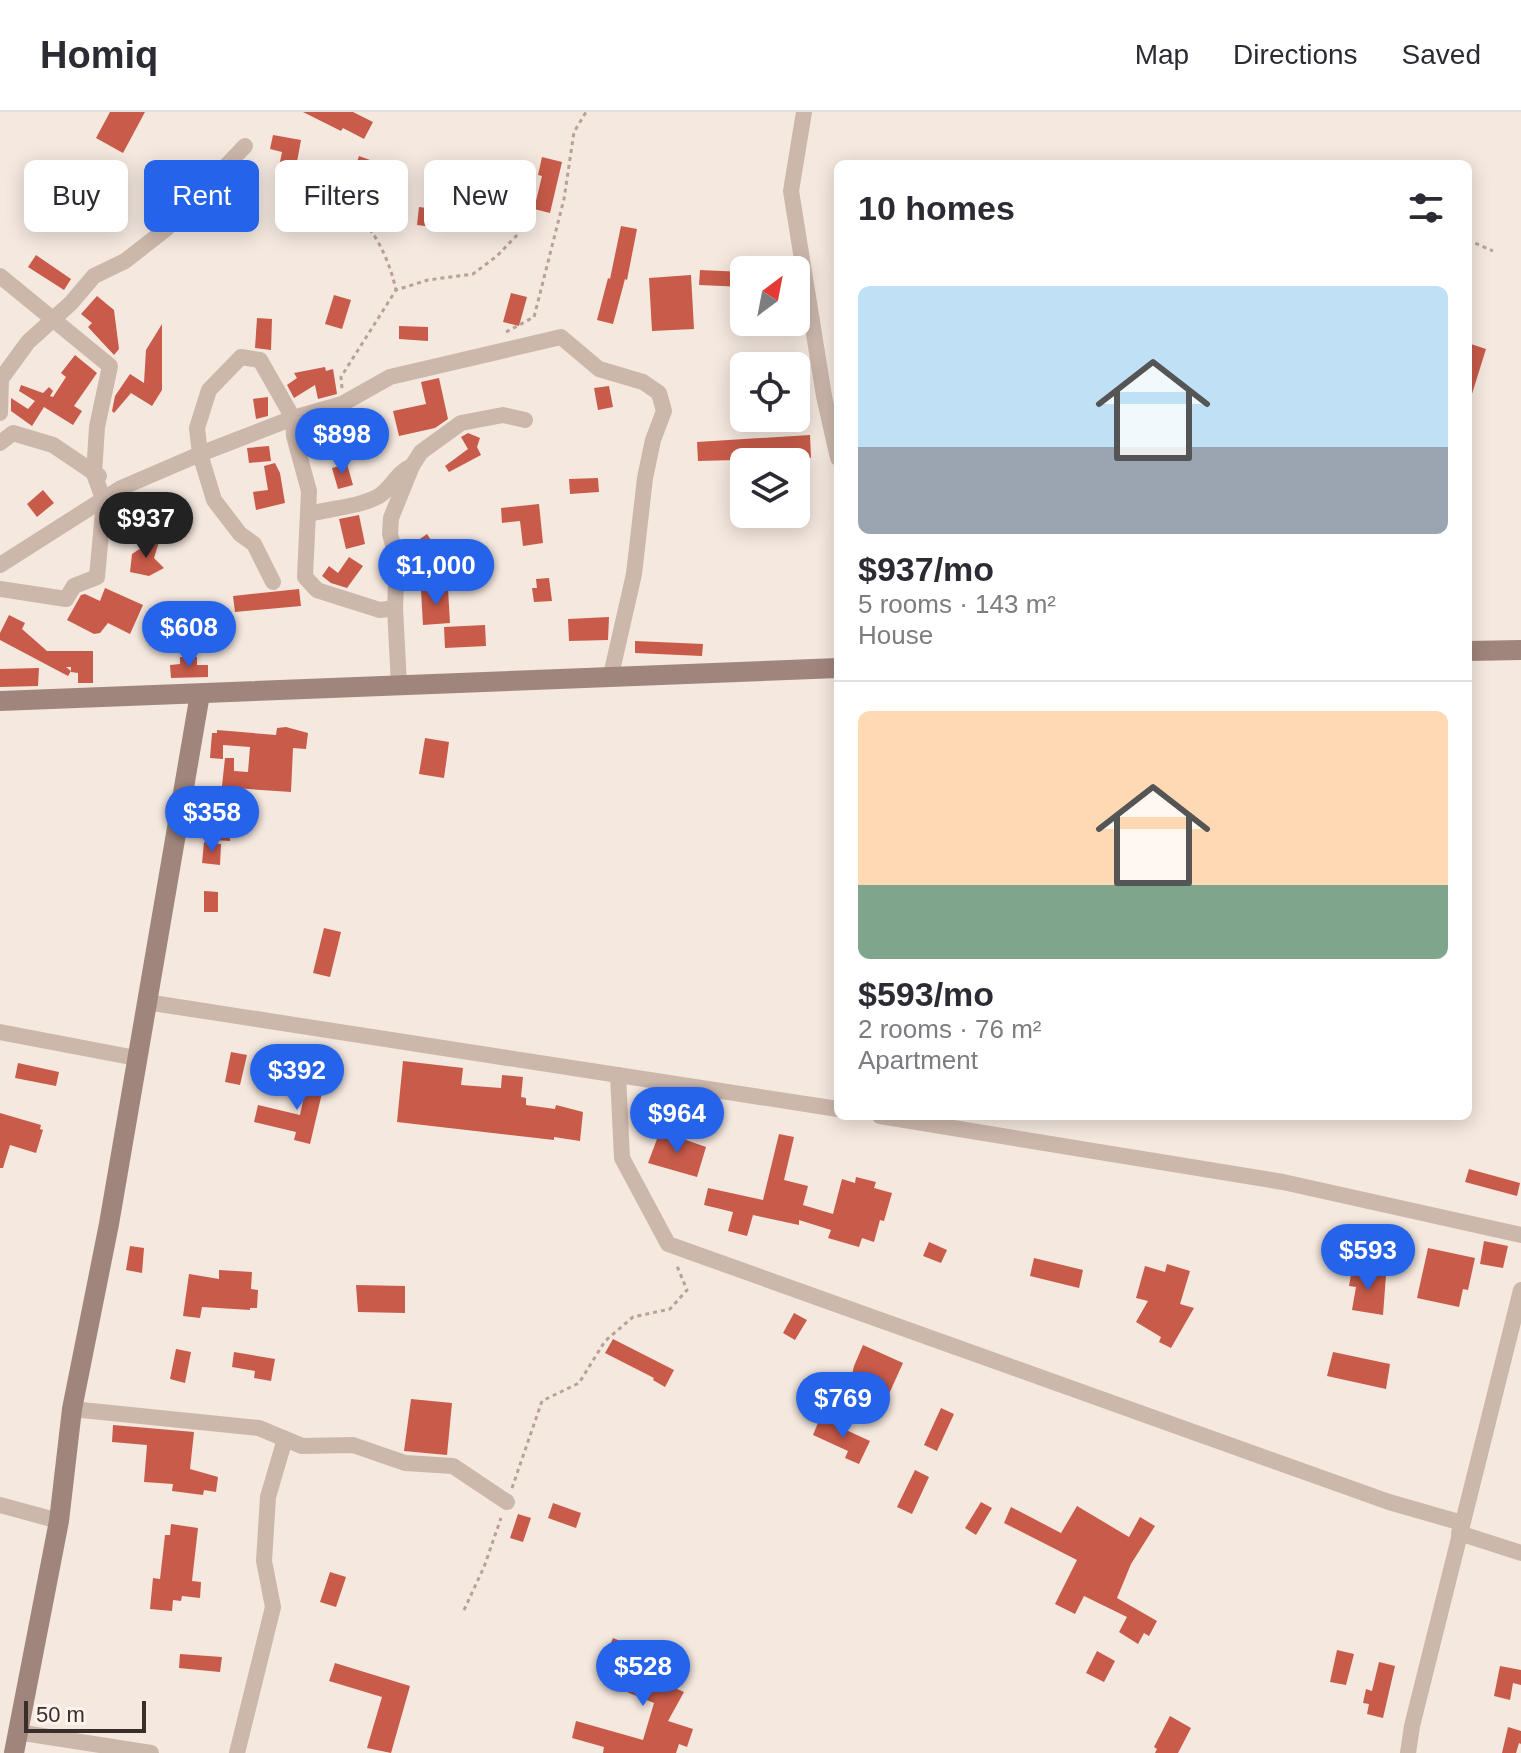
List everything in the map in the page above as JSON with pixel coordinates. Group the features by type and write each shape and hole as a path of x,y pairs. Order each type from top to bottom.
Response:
{"main road":[{"path":"1472,651 1521,650"},
{"path":"0,701 834,668"},
{"path":"16,1743 59,1521 72,1409 109,1224 200,694"}],"street":[{"path":"804,112 791,191 834,440"},
{"path":"0,413 1,379 28,342 71,303 94,276 125,261 166,229 245,146"},
{"path":"0,276 110,366 97,427 94,474 104,501 97,577 74,586 66,599 0,589"},
{"path":"0,565 121,488 200,454 293,418 342,404 390,377 561,337 599,369 643,382 659,393 664,411 653,440 645,478 634,574 611,675"},
{"path":"273,582 254,544 240,534 214,500 200,454 197,428 209,390 241,357 260,360 293,418 294,436 309,491 305,577 317,590 380,610 395,608"},
{"path":"399,685 395,608 397,560 390,534 391,518 412,466 421,452 461,423 503,415 525,420"},
{"path":"0,443 13,433 53,445 94,474 121,488"},
{"path":"310,514 381,495 394,478 412,466"},
{"path":"146,1002 834,1108"},
{"path":"0,1032 136,1058"},
{"path":"618,1075 622,1158 668,1244 1389,1502 1521,1553"},
{"path":"904,1120 1283,1182 1521,1235"},
{"path":"1408,1753 1460,1528 1521,1290"},
{"path":"72,1409 259,1428 302,1446 353,1445 405,1463 453,1466 507,1502"},
{"path":"237,1753 273,1607 264,1561 268,1497 285,1439"},
{"path":"0,1505 59,1521"},
{"path":"16,1743 151,1753"}],"path":[{"path":"506,332 534,317 564,199 574,132 586,112"},
{"path":"370,232 388,263 396,290"},
{"path":"342,404 341,377 396,290 428,280 473,274 497,256 518,234"},
{"path":"1472,242 1493,251"},
{"path":"464,1610 484,1567 542,1401 579,1383 605,1341 633,1317 670,1309 687,1290 668,1244"}],"building":[{"path":"110,112 145,112 123,153 96,138"},
{"path":"303,112 353,112 373,122 364,139"},
{"path":"273,135 301,140 297,160 280,160 282,152 270,149"},
{"path":"542,157 562,162 550,213 536,210 542,176 538,175"},
{"path":"419,207 424,208 424,226 417,225"},
{"path":"621,226 637,229 627,280 613,324 597,320 610,279"},
{"path":"36,255 71,279 64,290 28,267"},
{"path":"700,270 730,271 730,286 699,285"},
{"path":"691,275 694,329 652,331 649,278"},
{"path":"511,293 527,297 519,326 503,322"},
{"path":"334,295 351,300 342,329 325,324"},
{"path":"97,296 114,310 119,349 114,355 88,327 92,323 81,314"},
{"path":"257,318 272,319 271,350 255,348"},
{"path":"162,324 162,390 152,406 131,393 114,413 115,396 130,374 144,383 146,350"},
{"path":"399,326 428,327 428,341 399,339"},
{"path":"1472,344 1486,349 1472,394"},
{"path":"75,355 97,373 74,406 82,411 73,425 44,407 32,426 11,411 11,398 28,409 35,401 19,391 21,385 43,393 49,387 53,391 50,396 53,397 66,377 61,373"},
{"path":"325,367 326,371 333,369 337,394 318,399 315,385 294,398 287,385 297,378 294,373"},
{"path":"439,378 448,419 435,428 399,436 393,411 426,404 421,382"},
{"path":"609,386 613,407 598,410 594,388"},
{"path":"268,397 268,416 256,419 253,399"},
{"path":"468,433 480,438 477,447 481,455 449,472 445,466 468,449 461,437"},
{"path":"810,435 811,458 810,448 730,448 730,460 698,461 697,442"},
{"path":"269,446 271,461 249,463 247,448"},
{"path":"275,463 280,473 285,503 256,510 253,492 268,490 264,466"},
{"path":"347,464 353,485 338,489 332,468"},
{"path":"598,478 599,492 570,494 569,479"},
{"path":"43,490 54,503 37,517 27,504"},
{"path":"120,501 142,513 135,527 114,517 115,505"},
{"path":"539,504 543,543 523,546 520,521 502,523 501,508"},
{"path":"359,515 365,544 346,549 339,519"},
{"path":"427,534 438,551 425,560 414,543"},
{"path":"161,535 154,558 164,568 149,576 130,572 132,554"},
{"path":"349,557 363,566 347,588 331,583 322,576 329,566 338,573"},
{"path":"549,578 552,601 534,602 532,588 537,588 536,579"},
{"path":"105,588 143,605 130,634 108,623 100,633 94,634 67,620 81,595 100,601"},
{"path":"299,589 301,606 235,612 233,596"},
{"path":"448,589 450,623 423,625 421,591"},
{"path":"9,615 25,623 22,629 47,651 93,651 93,683 78,683 78,673 71,671 68,676 0,640"},
{"path":"609,617 608,640 569,641 568,619"},
{"path":"485,625 486,646 445,648 444,627"},
{"path":"635,641 703,644 702,656 635,653"},
{"path":"180,657 197,657 197,665 208,665 208,677 171,678 170,665 180,664"},
{"path":"39,668 38,686 0,687 0,669"},
{"path":"286,727 308,733 306,749 293,748 291,792 234,788 234,795 221,795 225,758 234,758 234,771 248,772 250,747 223,745 223,759 210,758 212,733 217,733 217,730 276,735 277,728"},
{"path":"425,738 449,742 444,778 419,774"},
{"path":"215,826 231,827 230,841 213,840"},
{"path":"204,842 221,844 220,865 202,863"},
{"path":"204,891 218,892 218,912 204,912"},
{"path":"324,928 341,932 330,977 313,973"},
{"path":"231,1052 247,1055 240,1085 225,1082"},
{"path":"403,1061 463,1068 461,1085 501,1088 502,1075 523,1077 521,1097 526,1098 526,1105 555,1109 556,1105 583,1112 580,1141 397,1122"},
{"path":"18,1063 59,1072 56,1086 15,1078"},
{"path":"309,1072 326,1076 310,1144 294,1140 296,1132 254,1122 258,1105 300,1115"},
{"path":"0,1113 41,1125 40,1129 43,1130 36,1153 10,1145 3,1168 0,1168"},
{"path":"660,1131 706,1147 697,1177 648,1163"},
{"path":"779,1134 794,1137 784,1180 808,1186 803,1205 833,1214 842,1179 855,1183 856,1177 876,1182 874,1188 892,1193 874,1242 862,1238 859,1247 828,1238 831,1230 799,1220 799,1225 753,1215 747,1236 728,1231 733,1212 704,1205 708,1188 763,1200"},
{"path":"1469,1169 1520,1183 1517,1196 1465,1182"},
{"path":"1484,1241 1508,1246 1503,1268 1480,1264"},
{"path":"929,1242 947,1250 941,1263 923,1256"},
{"path":"130,1246 144,1248 142,1273 126,1270"},
{"path":"1428,1248 1475,1258 1468,1290 1463,1289 1459,1307 1417,1298"},
{"path":"1034,1258 1083,1270 1079,1288 1030,1276"},
{"path":"1167,1264 1190,1271 1180,1304 1194,1308 1171,1348 1159,1342 1161,1337 1136,1322 1148,1301 1136,1298 1145,1266 1165,1272"},
{"path":"1352,1269 1386,1275 1383,1315 1352,1310 1356,1287 1349,1286"},
{"path":"219,1270 252,1272 251,1289 258,1290 257,1308 202,1307 200,1318 183,1316 189,1274 219,1279"},
{"path":"356,1285 405,1286 405,1313 358,1312"},
{"path":"794,1313 807,1320 795,1340 783,1333"},
{"path":"613,1339 674,1370 665,1387 654,1378 605,1353"},
{"path":"863,1345 903,1363 883,1407 863,1398 860,1412 844,1408 854,1366"},
{"path":"176,1349 191,1352 185,1383 170,1379"},
{"path":"234,1352 275,1359 271,1381 254,1378 255,1371 232,1367"},
{"path":"1333,1352 1390,1364 1386,1389 1327,1376"},
{"path":"411,1399 452,1403 447,1455 404,1451"},
{"path":"941,1408 954,1414 937,1451 924,1445"},
{"path":"820,1418 870,1441 859,1464 845,1458 848,1451 813,1435"},
{"path":"113,1425 194,1432 190,1469 218,1477 216,1492 204,1490 203,1495 172,1491 173,1484 144,1482 147,1445 112,1442"},
{"path":"915,1470 929,1477 912,1514 897,1507"},
{"path":"981,1502 992,1508 976,1535 965,1528"},
{"path":"553,1503 581,1513 576,1528 548,1518"},
{"path":"1077,1506 1129,1537 1140,1517 1155,1526 1131,1564 1117,1598 1157,1621 1149,1636 1144,1633 1138,1644 1119,1632 1127,1617 1084,1596 1075,1614 1055,1604 1077,1560 1004,1523 1011,1507 1061,1533"},
{"path":"518,1514 531,1518 523,1542 510,1538"},
{"path":"171,1524 198,1528 192,1581 201,1582 200,1598 182,1596 181,1601 173,1600 172,1611 150,1609 153,1578 160,1579 165,1535 170,1535"},
{"path":"330,1572 346,1577 336,1607 320,1602"},
{"path":"613,1638 657,1656 654,1663 683,1678 677,1689 684,1692 668,1721 693,1729 687,1747 679,1744 676,1753 603,1753 604,1747 572,1738 576,1721 643,1740 654,1703 622,1690 634,1663 607,1652"},
{"path":"1337,1650 1354,1654 1346,1685 1330,1682"},
{"path":"1097,1651 1115,1661 1104,1682 1086,1673"},
{"path":"180,1654 222,1657 220,1672 179,1668"},
{"path":"1379,1662 1395,1666 1383,1718 1367,1714 1369,1704 1363,1703 1366,1689 1372,1691"},
{"path":"335,1663 410,1686 391,1753 367,1748 382,1697 329,1681"},
{"path":"1500,1666 1521,1670 1521,1685 1513,1683 1510,1700 1494,1696"},
{"path":"1170,1716 1191,1728 1178,1753 1155,1753 1157,1749 1154,1747"},
{"path":"1508,1727 1521,1731 1521,1744 1516,1753 1502,1753"}]}
